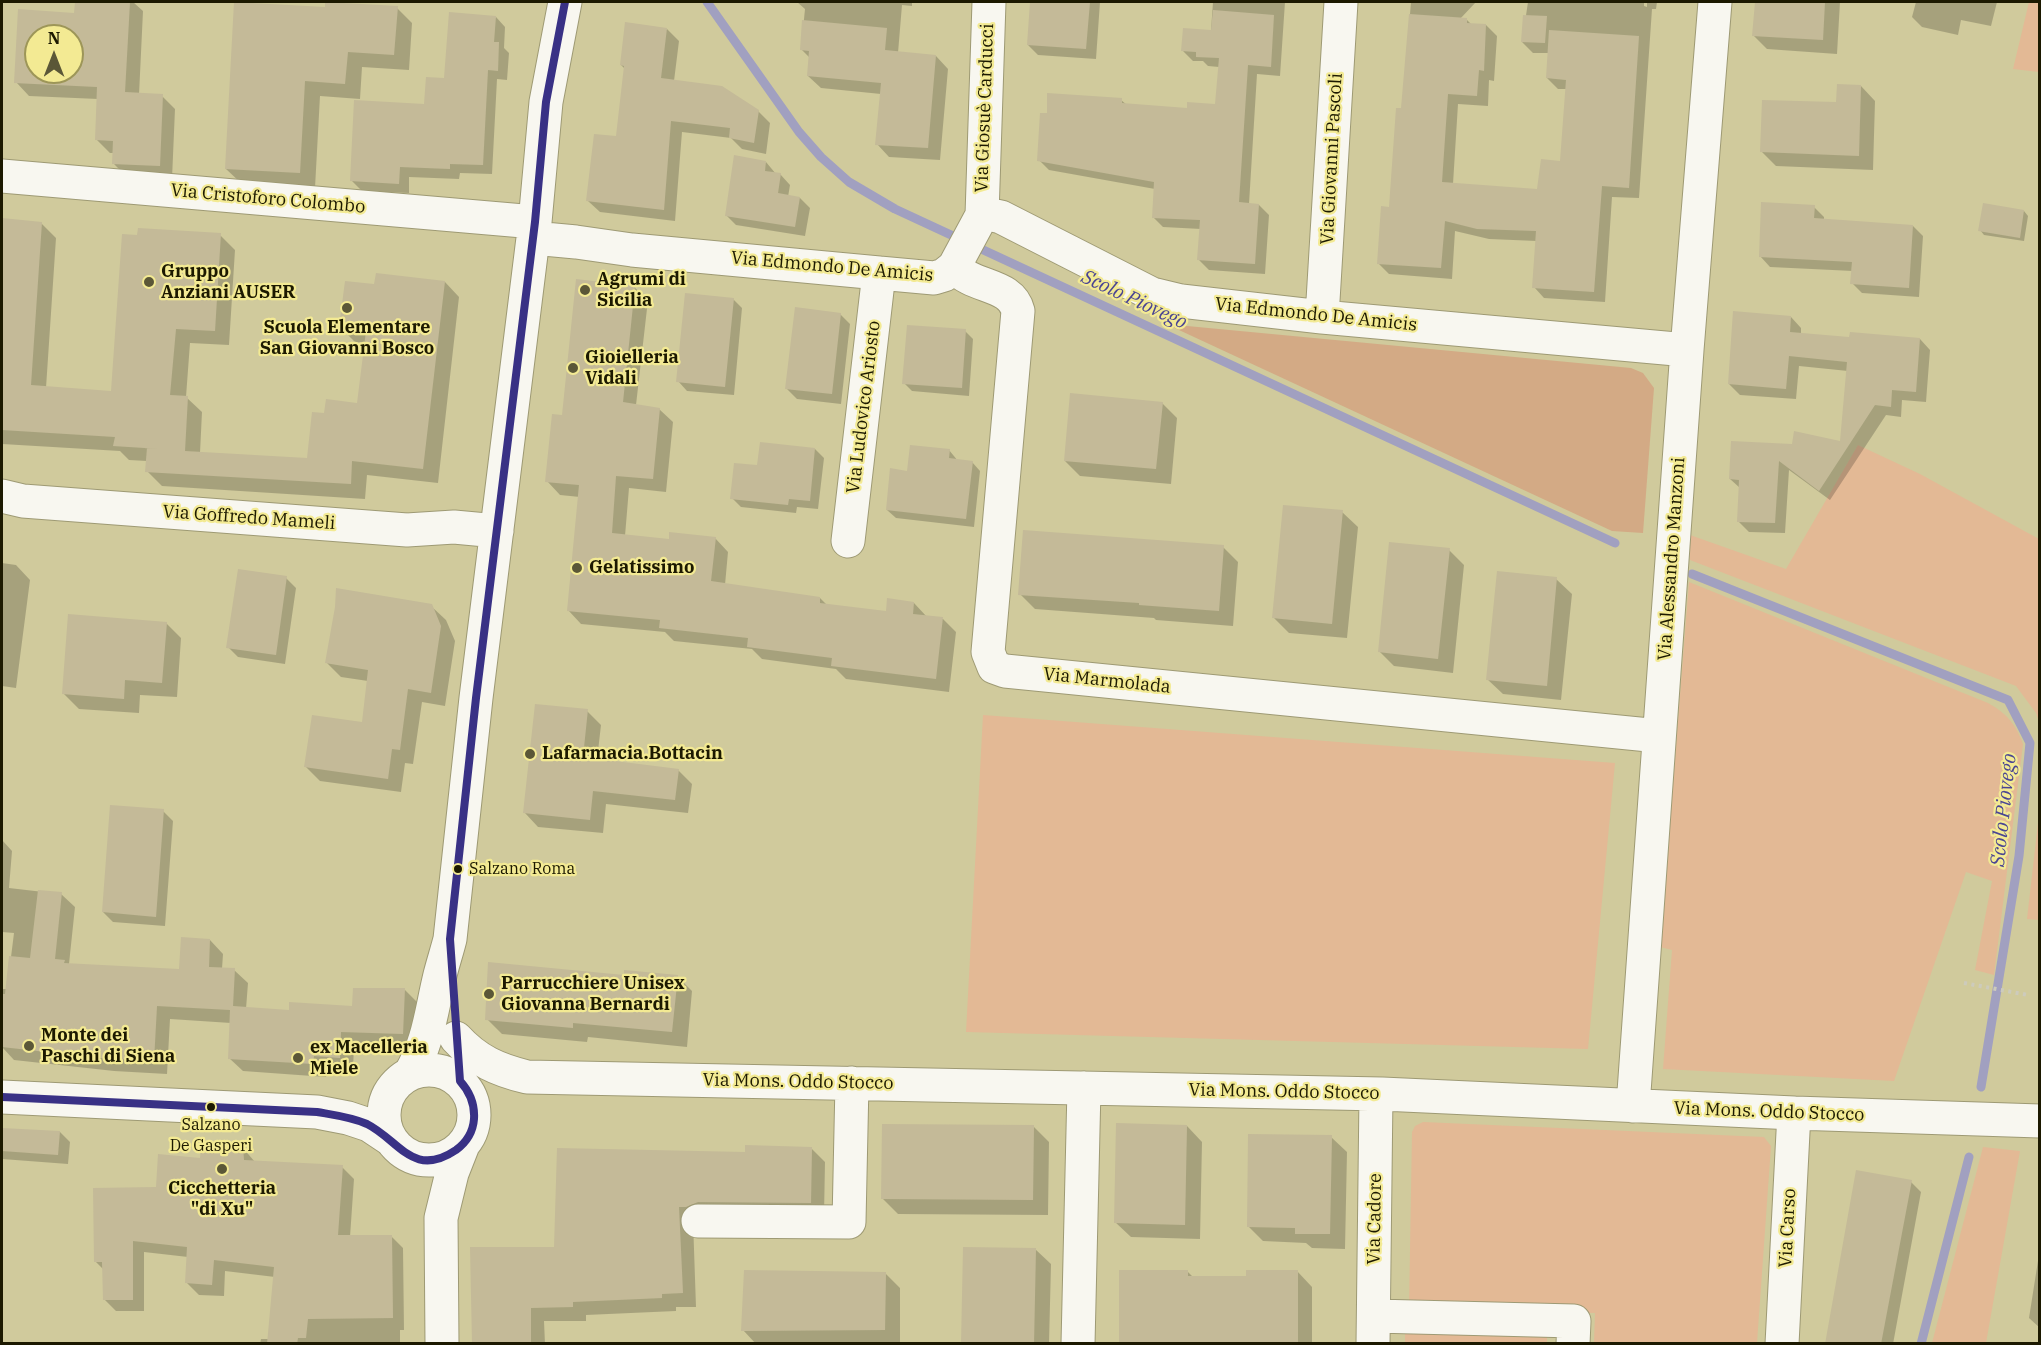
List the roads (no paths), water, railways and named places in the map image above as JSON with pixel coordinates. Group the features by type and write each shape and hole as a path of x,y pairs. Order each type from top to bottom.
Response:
{"street":[{"path":"515,1074 469,1133 446,1157 426,1161 398,1147 383,1118 387,1096 421,1054 450,939 475,710 534,230 546,102 565,2"},
{"name":"Via Giosuè Carducci","path":"968,242 989,2"},
{"name":"Via Giovanni Pascoli","path":"1322,317 1341,2"},
{"name":"Via Alessandro Manzoni","path":"1633,1106 1713,5"},
{"name":"Via Cristoforo Colombo","path":"2,176 534,230"},
{"name":"Via Edmondo De Amicis","path":"534,230 576,242 632,250 934,278 944,275 992,214 1152,294 1181,301 1322,317 1687,350"},
{"name":"Via Marmolada","path":"968,242 963,276 1011,295 1018,311 988,652 994,667 1005,671 1659,736"},
{"name":"Via Ludovico Ariosto","path":"848,542 879,273"},
{"name":"Via Goffredo Mameli","path":"2,496 23,501 407,530 454,527 497,531"},
{"path":"442,1344 441,1218 452,1173 469,1133 473,1102 461,1083 450,939"},
{"path":"456,1038 469,1051 515,1074"},
{"path":"317,1112 369,1098 420,1070 441,1071 461,1083 515,1074"},
{"name":"Via Mons. Oddo Stocco","path":"515,1074 1376,1094 1794,1113 2040,1121"},
{"path":"698,1221 849,1222 852,1083"},
{"path":"1078,1344 1084,1088"},
{"name":"Via Cadore","path":"1373,1330 1376,1094"},
{"path":"2,1097 317,1112 348,1118 369,1125 398,1147 422,1173 441,1218"},
{"name":"Via Carso","path":"1782,1344 1794,1113"},
{"path":"1373,1330 1574,1321 1573,1344"}],"waterway":[{"name":"Scolo Piovego","path":"707,2 799,132 821,157 849,182 895,209 1615,543"},
{"name":"Scolo Piovego","path":"1692,574 2008,700 2030,743 2019,856 1981,1087"},
{"name":"Scolo Piovego","path":"1921,1344 1969,1157"}],"place":[{"name":"Gruppo Anziani AUSER","path":"149,282"},
{"name":"Agrumi di Sicilia","path":"585,290"},
{"name":"Scuola Elementare San Giovanni Bosco","path":"347,308"},
{"name":"Gioielleria Vidali","path":"573,368"},
{"name":"Gelatissimo","path":"577,568"},
{"name":"Lafarmacia.Bottacin","path":"530,754"},
{"name":"Salzano Roma","path":"458,869"},
{"name":"Parrucchiere Unisex Giovanna Bernardi","path":"489,994"},
{"name":"Monte dei Paschi di Siena","path":"29,1046"},
{"name":"ex Macelleria Miele","path":"298,1058"},
{"name":"Salzano De Gasperi","path":"211,1107"},
{"name":"Cicchetteria \"di Xu\"","path":"222,1169"}]}
